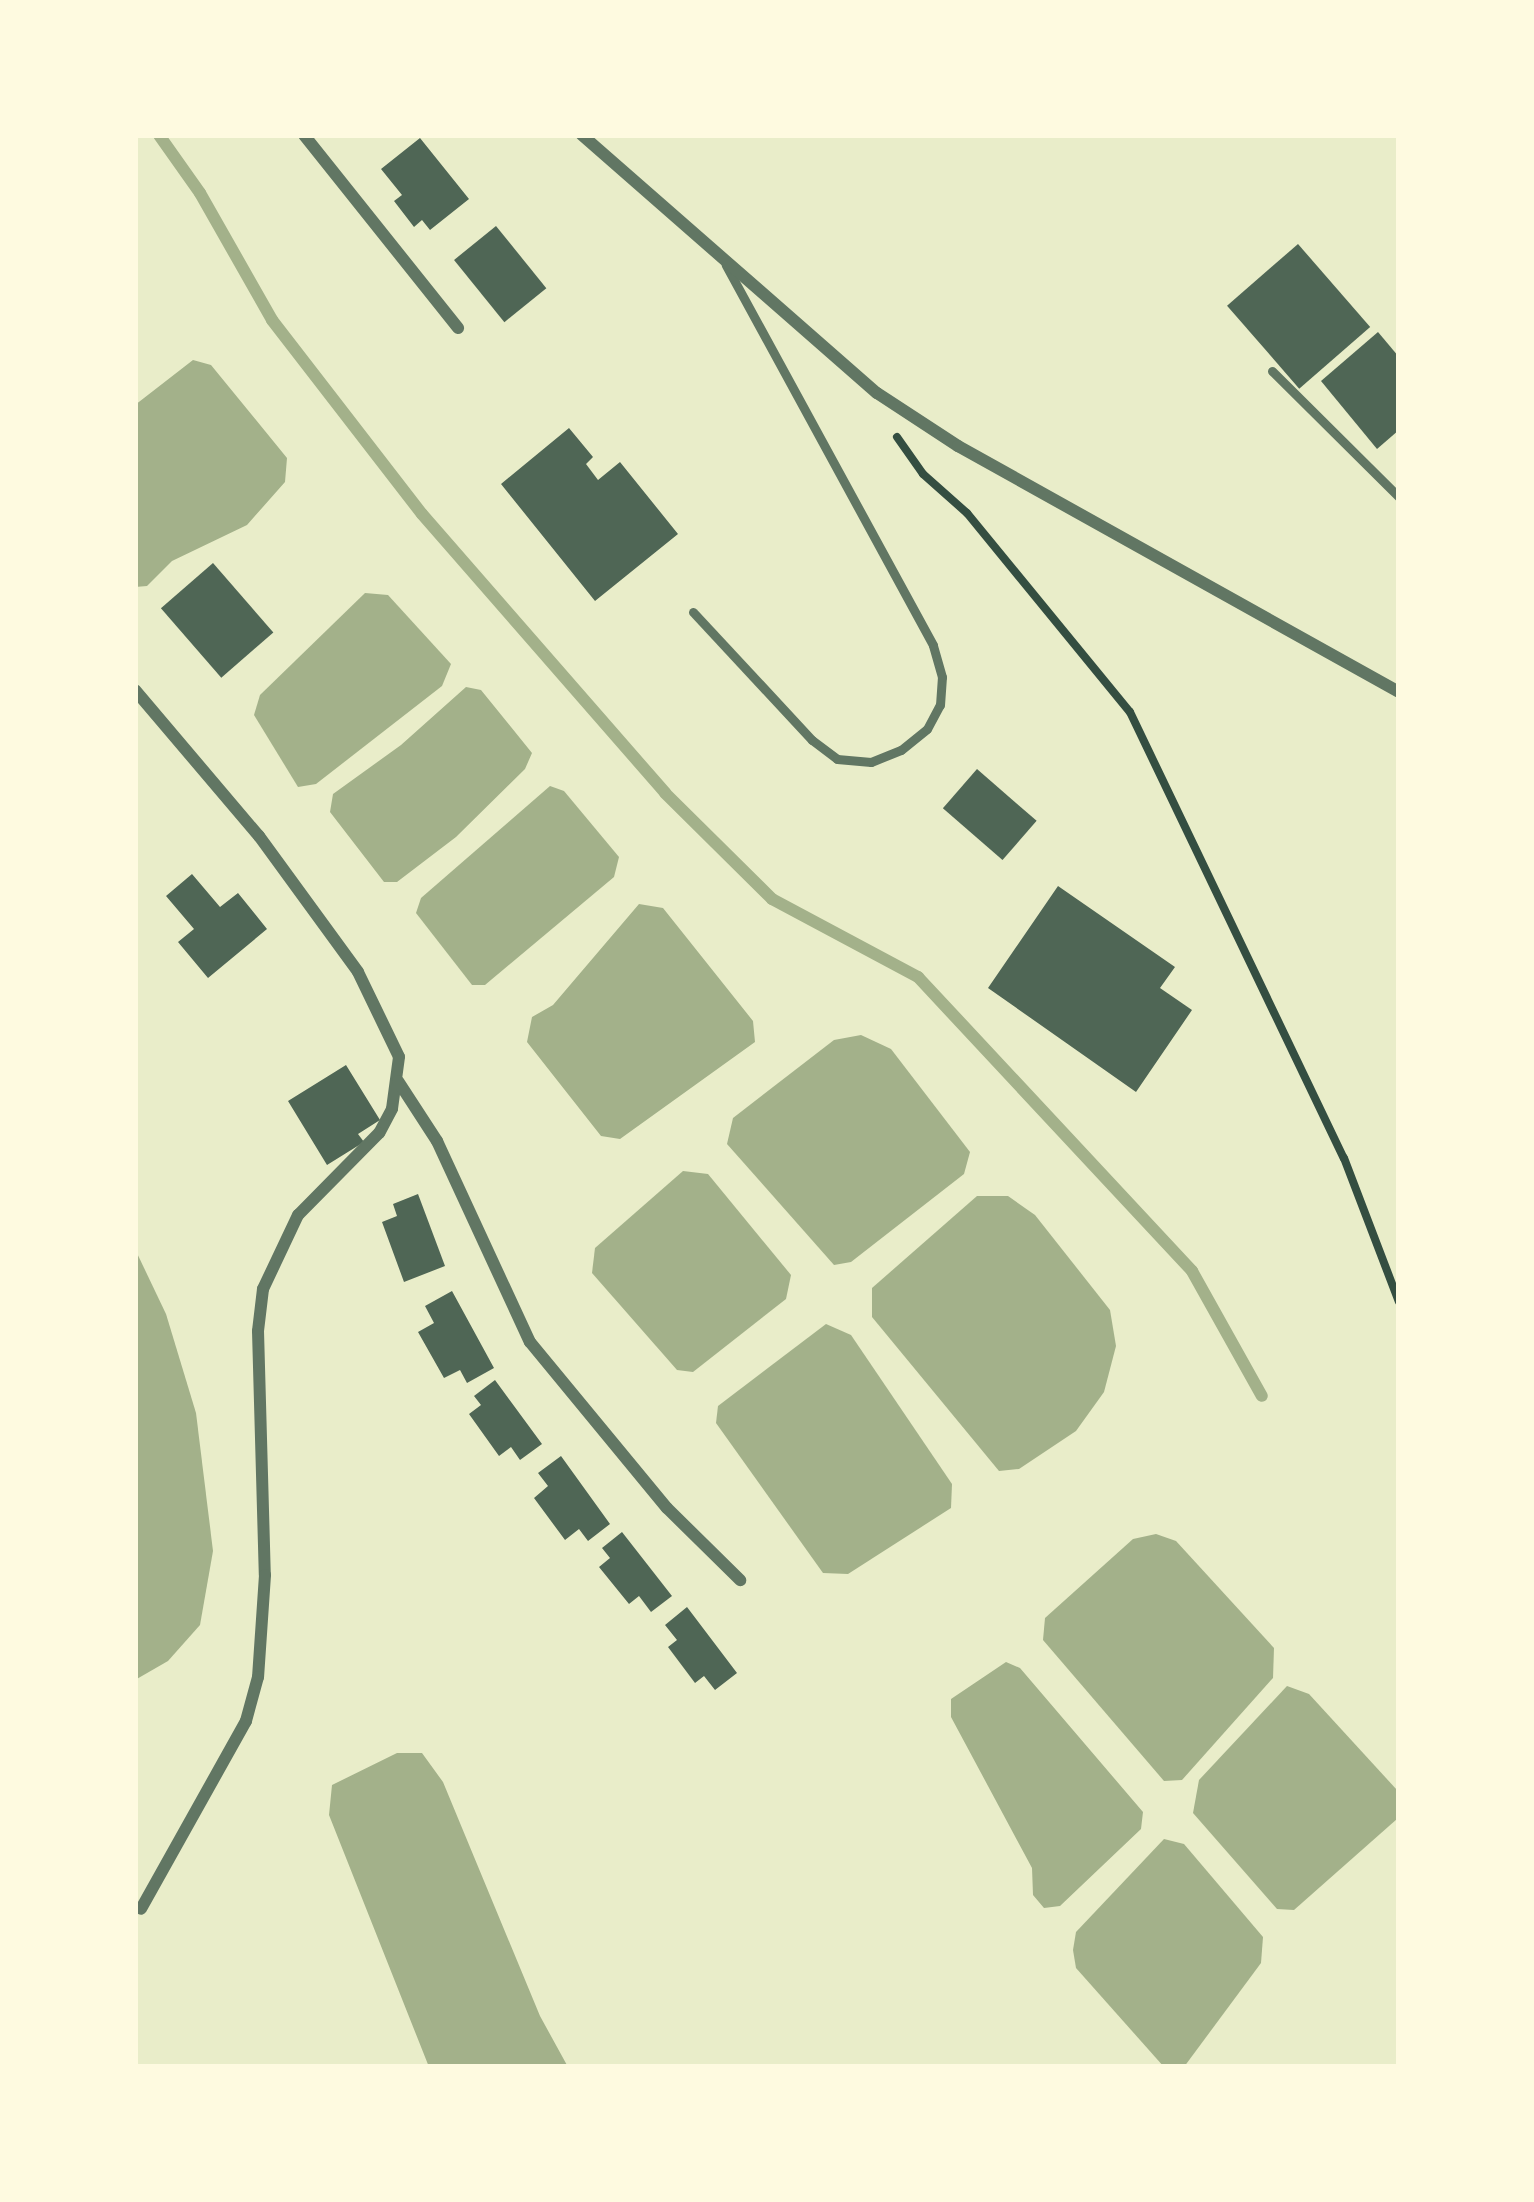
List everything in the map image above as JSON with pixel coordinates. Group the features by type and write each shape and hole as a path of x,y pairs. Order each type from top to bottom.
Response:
{"street":[{"path":"304,135 458,328"},
{"path":"582,135 877,393 958,446 1399,692"},
{"path":"135,690 259,836 358,972 392,1034 398,1081 437,1141 530,1342 667,1508 740,1580"},
{"path":"141,1909 246,1721 258,1677 265,1575 258,1331 263,1289 298,1216 379,1133 398,1081"}],"lane":[{"path":"692,612 812,740 837,759 871,763 902,750 927,729 940,705 942,677 933,645 723,260"},
{"path":"1272,371 1399,496"}],"path":[{"path":"877,393 893,432 923,474 968,513 1130,712 1344,1158 1399,1302"}],"shaded area":[{"path":"193,360 211,365 287,458 285,482 247,525 172,561 147,586 135,587 135,405"},
{"path":"365,593 388,595 451,664 442,686 316,784 298,787 254,715 260,695"},
{"path":"466,687 481,690 532,753 525,769 456,837 397,882 384,882 330,812 333,794 401,745"},
{"path":"550,786 564,791 619,857 614,877 485,985 472,985 416,913 421,898"},
{"path":"639,904 663,908 753,1021 755,1042 620,1139 601,1136 527,1042 532,1017 553,1005"},
{"path":"861,1035 891,1049 970,1152 964,1174 851,1262 834,1265 727,1144 733,1118 834,1040"},
{"path":"683,1171 708,1174 791,1275 786,1299 693,1372 677,1370 592,1273 595,1248"},
{"path":"977,1196 1008,1196 1035,1215 1110,1310 1116,1346 1104,1392 1076,1431 1019,1469 999,1471 872,1317 872,1288"},
{"path":"135,1249 166,1314 196,1413 213,1551 200,1625 168,1661 135,1680"},
{"path":"826,1324 851,1335 952,1484 951,1508 848,1574 823,1573 716,1423 718,1406"},
{"path":"1156,1534 1176,1541 1274,1648 1273,1678 1182,1780 1164,1781 1043,1640 1045,1618 1133,1539"},
{"path":"1006,1662 1020,1668 1143,1812 1141,1829 1060,1906 1044,1908 1033,1895 1032,1868 951,1717 951,1699"},
{"path":"1287,1686 1309,1694 1397,1790 1397,1819 1294,1910 1277,1909 1193,1813 1199,1780"},
{"path":"397,1753 422,1753 443,1782 540,2016 568,2067 429,2067 329,1815 332,1785"},
{"path":"1164,1839 1184,1844 1263,1937 1261,1963 1184,2067 1164,2067 1076,1968 1073,1950 1076,1932"}],"building":[{"path":"420,138 469,199 430,230 422,220 414,227 394,201 402,195 381,169"},
{"path":"496,226 546,288 504,322 454,260"},
{"path":"1298,244 1370,327 1299,389 1227,306"},
{"path":"1378,332 1399,357 1399,430 1377,449 1321,381"},
{"path":"569,428 593,457 586,464 598,480 620,462 678,534 595,601 501,484"},
{"path":"213,563 273,632 221,678 161,608"},
{"path":"977,769 1037,821 1003,860 943,808"},
{"path":"192,874 220,907 238,893 267,929 208,978 178,942 194,929 166,896"},
{"path":"1058,886 1175,967 1160,988 1192,1010 1136,1092 988,988"},
{"path":"346,1065 380,1120 358,1134 364,1142 327,1165 288,1101"},
{"path":"418,1194 445,1266 404,1282 382,1222 397,1216 393,1204"},
{"path":"452,1291 494,1368 467,1383 460,1370 444,1378 418,1332 434,1323 425,1306"},
{"path":"495,1380 542,1444 520,1460 511,1447 499,1456 469,1414 481,1405 474,1396"},
{"path":"561,1456 610,1524 588,1541 579,1529 565,1540 534,1498 548,1486 538,1473"},
{"path":"622,1532 672,1596 651,1612 639,1596 629,1604 599,1567 610,1558 602,1548"},
{"path":"687,1607 737,1673 715,1690 704,1676 695,1683 668,1647 677,1640 665,1625"}],"waterway":[{"path":"159,135 200,193 272,320 422,514 665,793 772,899 918,977 1192,1271 1262,1396"}]}
